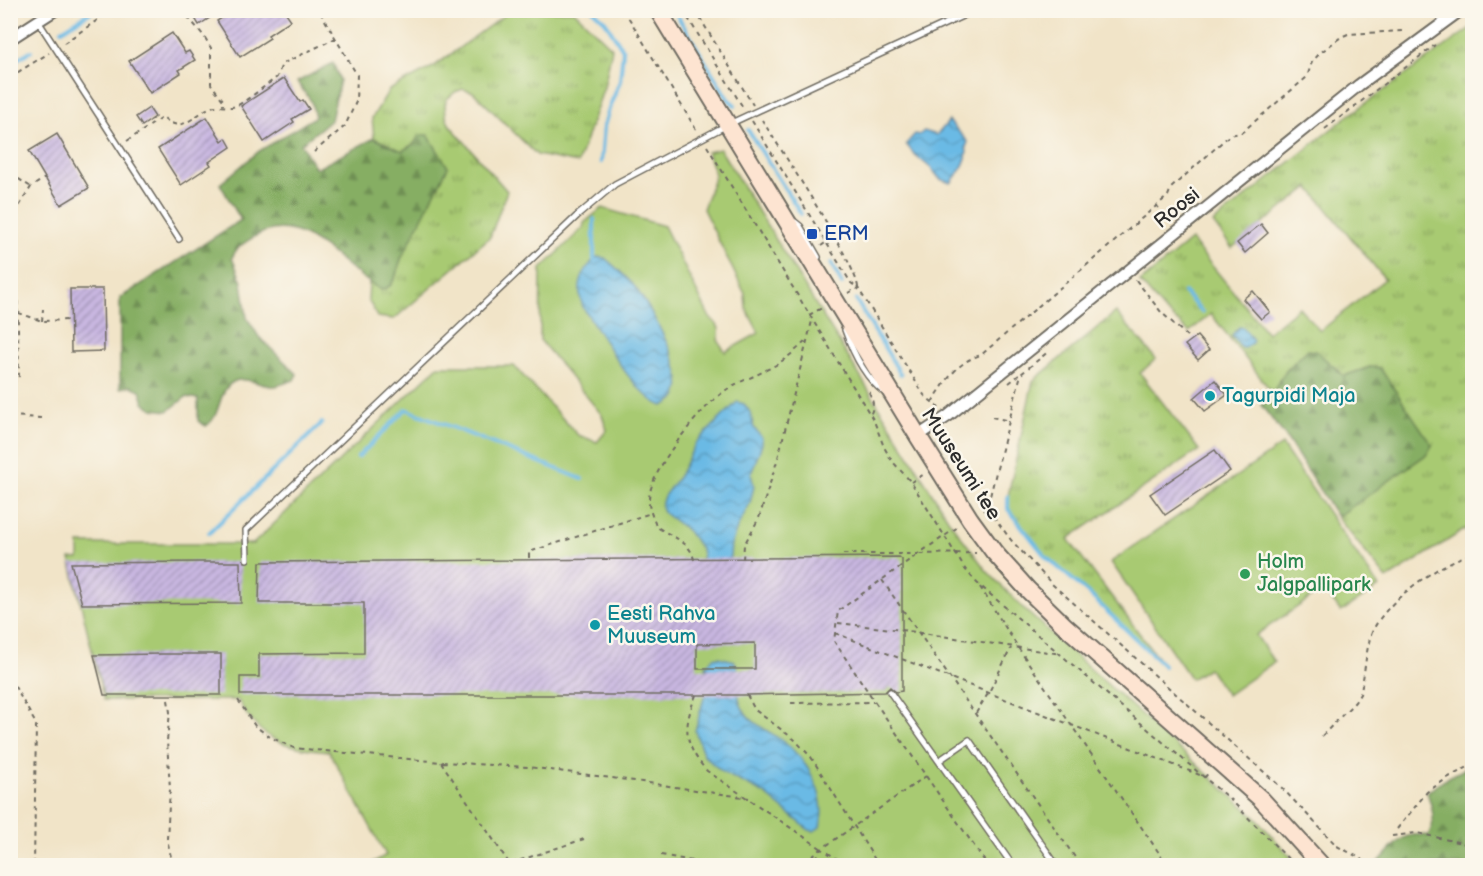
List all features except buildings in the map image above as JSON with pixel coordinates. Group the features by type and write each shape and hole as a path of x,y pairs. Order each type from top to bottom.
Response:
{"street":[{"path":"10,39 55,10"},
{"name":"Muuseumi tee","path":"658,10 895,400 970,519 994,552 1064,625 1261,799 1322,866"},
{"name":"Roosi","path":"918,436 948,416 1359,85 1461,10"}],"lane":[{"path":"247,559 246,530 577,216 615,184 747,114 798,93 975,10"},
{"path":"38,21 178,239"},
{"path":"890,692 1013,866"},
{"path":"940,760 969,740 1057,866"}],"path":[{"path":"10,77 112,10"},
{"path":"182,10 211,48 211,84 223,100 223,106"},
{"path":"314,152 345,126 356,102 357,75 319,10"},
{"path":"624,10 874,421 884,447 911,482 1018,649 1168,866"},
{"path":"683,10 851,283 858,288"},
{"path":"695,10 834,237 855,274 858,288 924,395 948,416"},
{"path":"932,402 956,368 970,358 981,355 1168,196 1171,188 1230,135 1241,134 1307,77 1312,62 1341,37 1348,34 1402,31"},
{"path":"119,146 163,117 169,123 177,125 189,122 210,106 234,107 277,77 282,64 336,39"},
{"path":"1317,134 1437,44"},
{"path":"11,174 31,187"},
{"path":"10,388 19,376 16,235 10,221 31,187 45,178"},
{"path":"1156,205 1177,231"},
{"path":"1129,286 1136,280 1161,312 1187,336"},
{"path":"809,315 858,288"},
{"path":"42,321 43,309"},
{"path":"10,310 42,321 70,320"},
{"path":"743,559 744,545 759,518 778,458 812,319"},
{"path":"693,560 693,554 684,543 656,526 648,500 670,451 681,434 720,394 792,355 807,340"},
{"path":"1048,351 1021,374 987,508 1011,540 1052,584 1282,788 1337,846 1360,858 1367,866"},
{"path":"10,416 41,418"},
{"path":"992,417 1009,421"},
{"path":"529,558 529,552 651,513"},
{"path":"959,527 838,611 834,641 988,866"},
{"path":"843,554 994,552"},
{"path":"1322,736 1355,702 1359,694 1370,637 1382,613 1403,594 1449,563 1473,554"},
{"path":"882,579 1081,866"},
{"path":"977,583 1233,802 1295,866"},
{"path":"836,623 1061,654"},
{"path":"835,633 1204,777"},
{"path":"976,712 989,692 1011,648"},
{"path":"10,678 36,724 34,866"},
{"path":"696,695 689,712 686,729 692,751 707,771 848,866"},
{"path":"747,695 755,710 794,739 811,757 879,866"},
{"path":"168,700 170,712 166,741 170,789 167,839 173,866"},
{"path":"238,700 255,726 270,737 294,748 441,762 528,767 749,798"},
{"path":"791,703 875,702"},
{"path":"441,762 510,864"},
{"path":"1397,829 1427,792 1473,765"},
{"path":"797,866 926,776"},
{"path":"1392,836 1416,833 1466,844 1473,843"},
{"path":"503,866 584,839"},
{"path":"811,866 822,849"},
{"path":"662,855 718,866"}],"green space":[{"path":"510,11 574,11 612,48 604,87 578,163 537,155 473,92 463,89 455,92 445,104 449,124 507,191 490,237 394,319 378,317 368,300 369,283 382,290 390,286 395,278 401,259 421,219 434,146 428,135 402,151 374,138 372,118 389,90 433,67"},
{"path":"1472,27 1472,525 1387,579 1337,517 1427,454 1432,445 1370,367 1344,376 1335,367 1290,366 1279,380 1274,395 1211,314 1189,332 1163,309 1140,282 1191,240 1267,333 1299,307 1320,331 1385,279 1309,187 1232,248 1213,223 1344,119"},
{"path":"333,63 340,80 331,120 301,144 316,169 374,138 402,151 414,144 419,135 428,135 448,167 401,259 395,278 390,286 382,290 321,245 289,230 272,230 254,237 238,248 232,258 242,282 247,318 259,337 297,374 294,380 275,386 249,380 233,382 224,391 215,416 206,426 198,421 198,399 186,397 168,411 153,409 144,403 140,390 131,386 120,388 120,298 241,220 220,184 259,151 315,117 311,101 297,82"},
{"path":"720,149 948,519 986,570 1026,611 1254,816 1298,865 369,865 386,855 329,751 299,747 275,740 255,725 238,700 104,700 70,559 79,559 79,544 253,544 438,366 514,366 578,435 597,442 607,430 602,415 540,340 541,269 583,228 584,223 602,208 664,226 710,318 717,325 718,340 725,352 759,333 746,308 745,294 703,209 715,175 707,152"},
{"path":"1116,312 1156,359 1140,373 1199,450 1068,539 1164,666 1087,592 1046,557 1008,509 1008,496 1033,381"},
{"path":"1307,350 1316,351 1344,376 1370,367 1380,368 1432,445 1427,454 1337,517 1286,437 1261,405 1272,395 1287,370"},
{"name":"Holm Jalgpallipark","path":"1282,445 1379,587 1341,612 1324,589 1256,635 1274,662 1227,695 1208,668 1191,679 1111,562"},
{"path":"1472,765 1472,865 1376,865 1393,846 1404,838 1411,835 1428,836 1433,819 1427,792"}],"water":[{"path":"949,121 968,142 965,161 951,183 940,179 906,144 915,134 919,135 924,131 937,135"},
{"path":"597,257 605,258 635,287 671,352 679,380 679,390 677,396 666,405 663,406 652,400 630,378 584,309 580,294 581,281 591,262"},
{"path":"1239,327 1244,328 1253,340 1244,348 1241,348 1232,335"},
{"path":"737,402 744,404 750,412 754,428 762,438 762,444 751,474 754,486 750,503 731,545 729,567 706,577 701,549 688,531 663,512 661,505 664,496 679,476 696,443"},
{"path":"719,657 734,661 737,666 741,706 747,716 790,748 807,767 821,802 820,827 814,831 809,830 765,794 724,773 704,756 695,731 708,683 706,666 713,658"}],"waterway":[{"path":"62,30 94,10"},
{"path":"593,10 605,21 623,50 620,81 604,126 601,162"},
{"path":"674,10 728,99 735,105"},
{"path":"10,63 31,51"},
{"path":"748,130 801,214"},
{"path":"594,219 594,260"},
{"path":"831,263 842,284"},
{"path":"1184,292 1202,312"},
{"path":"856,300 901,375"},
{"path":"358,457 406,409 582,479"},
{"path":"209,533 322,423"},
{"path":"1008,496 1008,509 1046,557 1087,592 1164,666"}],"place":[{"name":"ERM","path":"812,234"},
{"name":"Tagurpidi Maja","path":"1210,396"},
{"name":"Holm Jalgpallipark","path":"1245,574"},
{"name":"Eesti Rahva Muuseum","path":"595,625"}]}
